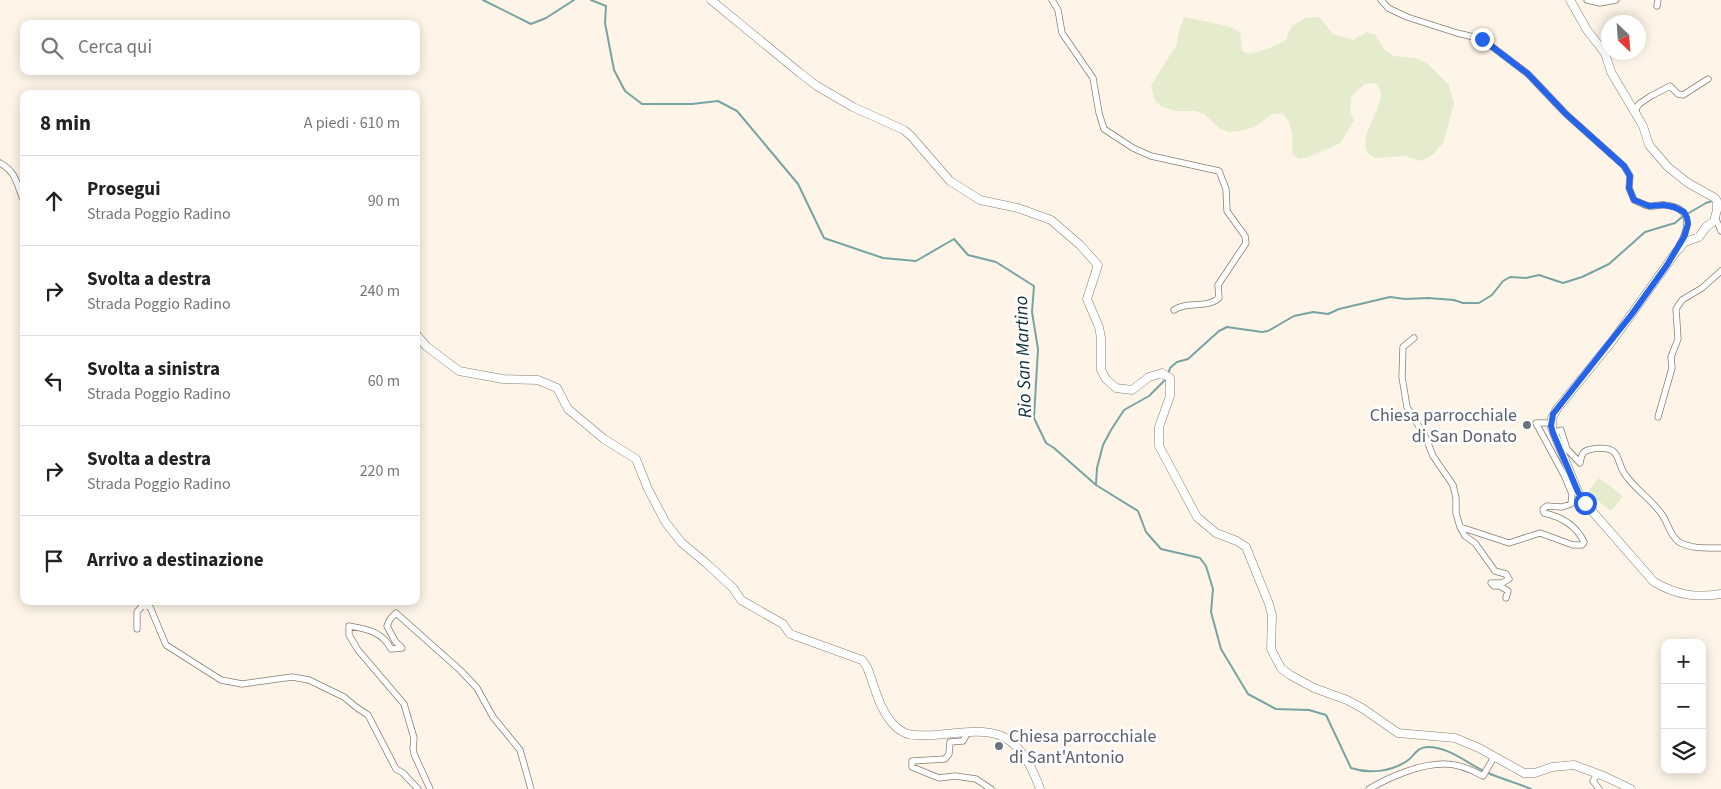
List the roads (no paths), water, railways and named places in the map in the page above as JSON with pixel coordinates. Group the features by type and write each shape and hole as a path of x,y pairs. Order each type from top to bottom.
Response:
{"street":[{"path":"711,0 818,86 853,107 904,130 950,181 966,192 980,200 1018,208 1051,220 1080,245 1098,265 1087,299 1099,327 1101,370 1106,379 1116,388 1132,390 1149,377 1162,373 1170,378 1170,396 1159,427 1159,446 1198,516 1216,533 1237,541 1246,547 1269,604 1272,615 1271,649 1281,668 1314,688 1347,700 1362,708 1398,733 1456,738 1479,748 1524,773 1535,773 1552,767 1574,765 1631,789"},
{"path":"1052,0 1058,10 1062,33 1093,78 1099,113 1104,129 1133,148 1151,156 1219,170 1226,189 1228,211 1245,236 1246,243 1218,285 1219,298 1210,303 1180,306 1174,310"},
{"path":"1381,0 1388,8 1407,17 1482,39 1528,74 1566,114 1624,166 1630,176 1629,188 1634,200 1649,206 1664,205 1674,207 1684,212 1688,224 1676,252"},
{"path":"1570,0 1587,30 1605,53 1611,72 1643,126 1649,145 1668,167 1688,183 1716,200 1716,219 1721,231"},
{"path":"1587,0 1600,4 1616,0"},
{"path":"1638,117 1636,109 1639,104 1665,88 1670,86 1678,94 1683,95 1708,80"},
{"path":"0,163 13,173 20,193"},
{"path":"1460,527 1509,543 1540,533 1573,545 1582,545 1584,542 1572,524 1558,516 1544,513 1543,509 1547,506 1562,507 1571,504 1572,494 1568,475 1551,426 1552,418 1676,252 1685,242 1699,236 1716,219"},
{"path":"1658,417 1672,368 1671,357 1678,339 1676,309 1682,300 1702,288 1721,271"},
{"path":"1414,338 1403,348 1402,377 1407,407 1426,438 1433,456 1453,485 1456,498 1456,513 1465,536 1475,543 1495,571 1506,574 1509,579 1491,583 1508,591 1506,598"},
{"path":"420,339 426,346 459,371 504,379 538,380 557,388 572,413 604,439 636,459 648,489 666,523 682,543 726,582 741,600 783,624 790,634 862,660 867,667 886,716 896,728 915,737 968,732 1000,735 1021,752 1035,775 1040,789"},
{"path":"1547,423 1536,423 1585,503 1654,582 1665,589 1698,597 1721,594"},
{"path":"1553,433 1561,430 1567,449 1580,463 1581,455 1585,452 1598,449 1608,449 1614,452 1623,472 1635,488 1654,503 1678,542 1696,547 1721,548"},
{"path":"137,629 137,612 144,605"},
{"path":"151,605 166,645 221,680 242,684 292,677 309,680 344,696 368,715 396,769 418,789"},
{"path":"430,789 412,748 414,738 404,704 358,650 349,635 348,626 378,633 387,641 391,649 402,648 395,641 387,626 390,619 396,613 473,684 493,717 520,750 530,789"},
{"path":"968,732 963,740 950,742 949,754 945,759 912,761 912,767 939,778 955,776 976,779 990,789"},
{"path":"1369,789 1391,777 1436,765 1446,764 1463,767 1482,776 1494,757"},
{"path":"1593,772 1596,776 1593,784 1599,789"}],"waterway":[{"name":"Rio San Martino","path":"483,0 531,24 546,18 574,0"},
{"name":"Rio San Martino","path":"591,0 606,6 605,23 614,70 625,91 642,104 692,104 718,101 737,111 798,184 824,238 883,258 916,261 954,239 968,255 996,262 1034,286 1032,312 1038,349 1034,418 1046,443 1096,485 1138,511 1146,532 1161,549 1200,558 1206,566 1213,589 1211,612 1221,649 1248,694 1276,709 1309,710 1326,715 1351,768 1365,771 1387,770 1407,761 1421,748 1428,747 1452,753 1481,770 1531,789"},
{"path":"1168,375 1170,368 1177,362 1188,359 1219,331 1227,327 1262,332 1268,331 1294,316 1313,312 1328,314 1339,309 1390,297 1405,299 1428,298 1454,300 1463,303 1479,303 1492,295 1503,281 1510,277 1526,278 1539,275 1563,283 1582,277 1609,264 1645,232 1675,223 1706,203 1715,200"},
{"path":"1096,484 1097,468 1103,445 1124,410 1149,396 1166,379"}],"place":[{"name":"Chiesa parrocchiale di San Donato","path":"1527,425"},
{"name":"Chiesa parrocchiale di Sant'Antonio","path":"999,746"}]}
